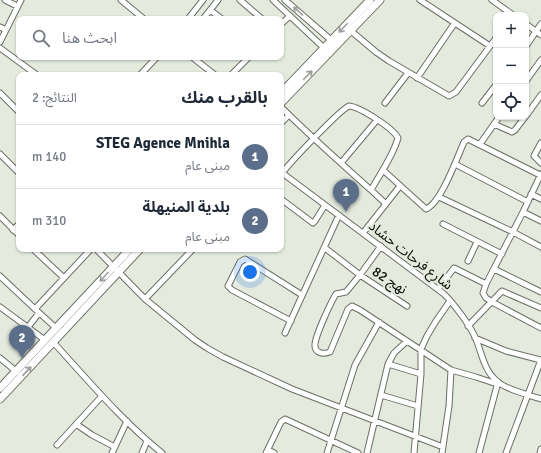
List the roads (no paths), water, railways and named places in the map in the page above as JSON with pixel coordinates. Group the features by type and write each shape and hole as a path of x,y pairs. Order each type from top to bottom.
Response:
{"main road":[{"path":"284,90 370,0"},
{"path":"284,100 380,0"},
{"path":"0,399 53,342 116,270 128,252"},
{"path":"0,388 17,372 56,328 137,252"}],"street":[{"path":"5,0 17,6"},
{"path":"0,42 20,0"},
{"path":"121,0 140,16"},
{"path":"190,16 203,0"},
{"path":"205,16 218,0"},
{"path":"240,0 259,16"},
{"path":"273,0 324,48"},
{"path":"285,0 331,40"},
{"path":"420,0 454,24 490,46"},
{"path":"492,0 508,12"},
{"path":"210,10 218,16"},
{"path":"284,21 290,16"},
{"path":"417,78 454,24"},
{"path":"529,43 539,33 541,24"},
{"path":"529,26 539,33"},
{"path":"0,28 6,30"},
{"path":"351,31 376,52 447,96 452,96 493,42"},
{"path":"0,48 16,60"},
{"path":"16,60 33,72"},
{"path":"144,72 154,60"},
{"path":"196,60 211,72"},
{"path":"234,72 246,60"},
{"path":"529,77 541,60"},
{"path":"536,67 541,72"},
{"path":"385,103 408,73"},
{"path":"482,103 493,89"},
{"path":"0,93 16,109"},
{"path":"529,112 541,95"},
{"path":"284,171 342,110 349,106 377,120 392,130 398,138 383,170 371,190"},
{"path":"284,110 386,204"},
{"path":"284,120 289,115"},
{"path":"341,163 377,120"},
{"path":"480,144 497,120"},
{"path":"494,124 512,132 523,120"},
{"path":"383,170 426,209 430,207 439,197 466,140 471,140 480,144 541,174 486,284 483,293 486,298 492,302 541,328"},
{"path":"541,143 534,156 541,163"},
{"path":"0,154 16,170"},
{"path":"455,164 528,202"},
{"name":"شارع فرحات حشاد","path":"284,176 325,204 438,289 450,301 468,326 475,338 483,362 497,383"},
{"path":"363,233 400,186"},
{"path":"531,194 541,199"},
{"path":"439,197 541,247"},
{"path":"284,201 313,223 325,204"},
{"path":"523,212 541,221"},
{"path":"285,333 339,215"},
{"path":"1,218 16,232"},
{"path":"443,224 502,254"},
{"path":"13,230 16,227"},
{"path":"468,261 477,242"},
{"path":"381,246 360,276 346,292 337,293 335,295 317,335 314,345 316,350 319,352 330,352 348,309 352,306 356,307 421,349 451,370 497,383 541,399"},
{"name":"نهج 82","path":"325,248 360,276 407,306"},
{"path":"37,252 64,278"},
{"path":"28,327 37,311 64,278 88,252"},
{"path":"99,252 145,299 195,340 218,354 292,389 416,437 442,450 449,406 451,370"},
{"path":"145,299 190,252"},
{"path":"291,320 232,290 228,286 240,262 244,259 302,295"},
{"path":"438,289 454,268 486,284"},
{"path":"494,269 541,292"},
{"path":"0,276 56,328"},
{"path":"468,326 502,291 541,308"},
{"path":"414,453 421,374 421,349 436,321 450,301"},
{"path":"0,307 45,340"},
{"path":"327,453 355,365 379,322"},
{"path":"475,338 506,351 541,360 506,453"},
{"path":"367,453 388,364 394,353 407,341"},
{"path":"53,342 102,396 147,441 162,453"},
{"path":"0,358 17,372"},
{"path":"388,364 421,374"},
{"path":"479,453 497,383"},
{"path":"380,395 418,406"},
{"path":"57,445 102,396"},
{"path":"274,453 267,452 281,422 285,419 358,453"},
{"path":"112,453 127,421"},
{"path":"76,424 92,435 115,447"},
{"path":"142,453 147,441"},
{"path":"540,453 541,449"}],"place":[{"name":"STEG Agence Mnihla","path":"346,212"},
{"name":"بلدية المنيهلة","path":"22,358"}]}
